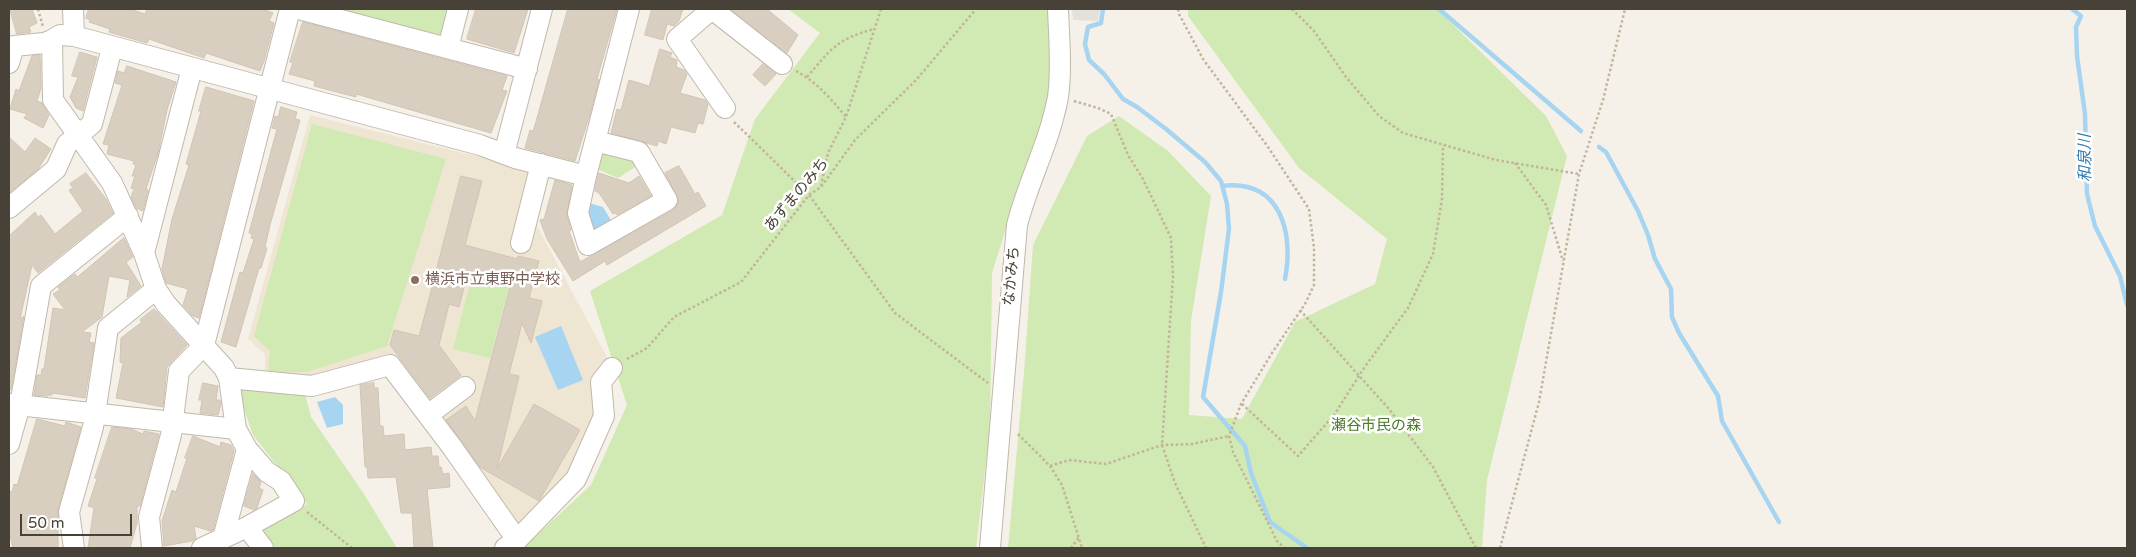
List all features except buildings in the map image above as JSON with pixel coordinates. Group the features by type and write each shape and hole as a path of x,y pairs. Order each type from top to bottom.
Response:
{"street":[{"path":"72,9 74,36"},
{"path":"152,548 149,517 171,435 179,371 204,346 290,9"},
{"path":"299,9 527,69"},
{"path":"448,48 458,9"},
{"path":"504,154 542,9"},
{"path":"595,141 639,152 667,200 588,245 578,213 586,176 595,141 629,9"},
{"path":"725,108 677,38 712,9 782,64"},
{"name":"なかみち","path":"990,548 1017,225 1025,196 1052,123 1058,96 1058,9"},
{"path":"9,63 14,46 44,43 60,35 74,36 112,48 480,145 504,154 586,176"},
{"path":"52,40 53,100 112,183 144,253 156,289 166,304 224,368 229,378 236,429 247,449 268,472 281,481 294,501 247,527 202,548"},
{"path":"9,208 56,169 67,144 92,124 112,48"},
{"path":"144,253 192,68"},
{"path":"521,243 541,164"},
{"path":"9,444 15,404 41,286 128,216"},
{"path":"74,548 68,512 93,426 108,328 156,289"},
{"path":"229,378 312,386 390,365 452,447 511,544 576,479 604,416 601,382 612,368"},
{"path":"428,415 465,387"},
{"path":"15,404 236,429"},
{"path":"223,538 247,449"},
{"path":"247,527 263,548"}],"path":[{"path":"821,187 828,153 846,117 881,9"},
{"name":"あずまのみち","path":"612,368 647,348 674,317 741,282 809,195 821,187 855,140 917,78 976,9"},
{"path":"1178,9 1204,59 1268,147 1309,209 1314,248 1314,284 1300,310 1241,404 1229,436 1233,452 1277,541 1284,548"},
{"path":"1292,9 1314,30 1346,77 1379,116 1403,132 1496,160 1579,174"},
{"path":"1500,548 1539,402 1579,174 1602,100 1625,9"},
{"path":"807,77 830,50 851,35 874,29"},
{"path":"782,64 807,77 828,96 846,117"},
{"path":"1058,96 1098,108 1111,114 1128,155 1143,179 1171,238 1172,277 1162,445 1175,483 1206,548"},
{"path":"725,108 736,126 809,195 895,313 1002,394"},
{"path":"1241,404 1298,456 1334,415 1408,308 1433,254 1442,199 1443,145"},
{"path":"1515,163 1546,205 1564,264"},
{"path":"1300,310 1389,409 1433,467 1476,548"},
{"path":"1001,417 1050,466 1062,485 1082,548"},
{"path":"1050,466 1069,460 1106,464 1162,445 1192,444 1229,436"},
{"path":"294,501 352,548"},
{"path":"1071,548 1079,537"}],"shaded area":[{"path":"1072,9 1100,9 1098,21 1073,20"},
{"name":"横浜市立東野中学校","path":"310,115 548,174 535,222 610,363 599,408 568,483 516,527 398,362 383,356 306,377 265,376 265,354 248,339"}],"green space":[{"path":"323,9 455,9 447,40"},
{"path":"788,9 1057,9 1052,92 1043,139 1018,190 992,273 990,428 976,548 519,548 524,547 591,485 627,405 590,291 722,215 755,119 820,33"},
{"name":"瀬谷市民の森","path":"1188,9 1437,9 1546,116 1567,156 1487,480 1482,548 1008,548 1033,245 1087,136 1119,116 1168,151 1211,196 1191,321 1189,415 1242,419 1295,322 1375,284 1387,239 1299,168 1188,16"},
{"path":"312,124 446,159 387,346 307,372 268,372 270,351 254,336"},
{"path":"600,149 643,162 618,178 595,168"},
{"path":"472,276 509,286 490,358 453,349"},
{"path":"243,386 305,394 311,417 362,491 397,548 272,548 259,532 307,504 253,435 238,392"}],"water":[{"path":"589,203 603,207 612,222 596,231 591,229 585,212"},
{"path":"561,326 583,380 558,390 535,337"},
{"path":"335,397 343,405 343,424 327,428 317,402"}],"waterway":[{"path":"1103,9 1101,23 1088,27 1085,44 1089,60 1104,74 1123,99 1166,129 1205,162 1221,181 1227,204 1229,229 1221,292 1203,397 1245,446 1251,473 1270,522 1307,548"},
{"path":"1439,9 1581,131"},
{"name":"和泉川","path":"2072,9 2081,16 2076,27 2077,56 2085,114 2087,194 2095,226 2120,276 2127,305"},
{"path":"1599,147 1606,152 1638,211 1655,259 1671,289 1672,317 1679,333 1718,396 1722,421 1779,522"},
{"path":"1222,186 1242,186 1258,191 1270,200 1279,213 1285,228 1287,244 1285,279"}],"place":[{"name":"横浜市立東野中学校","path":"415,280"}]}
